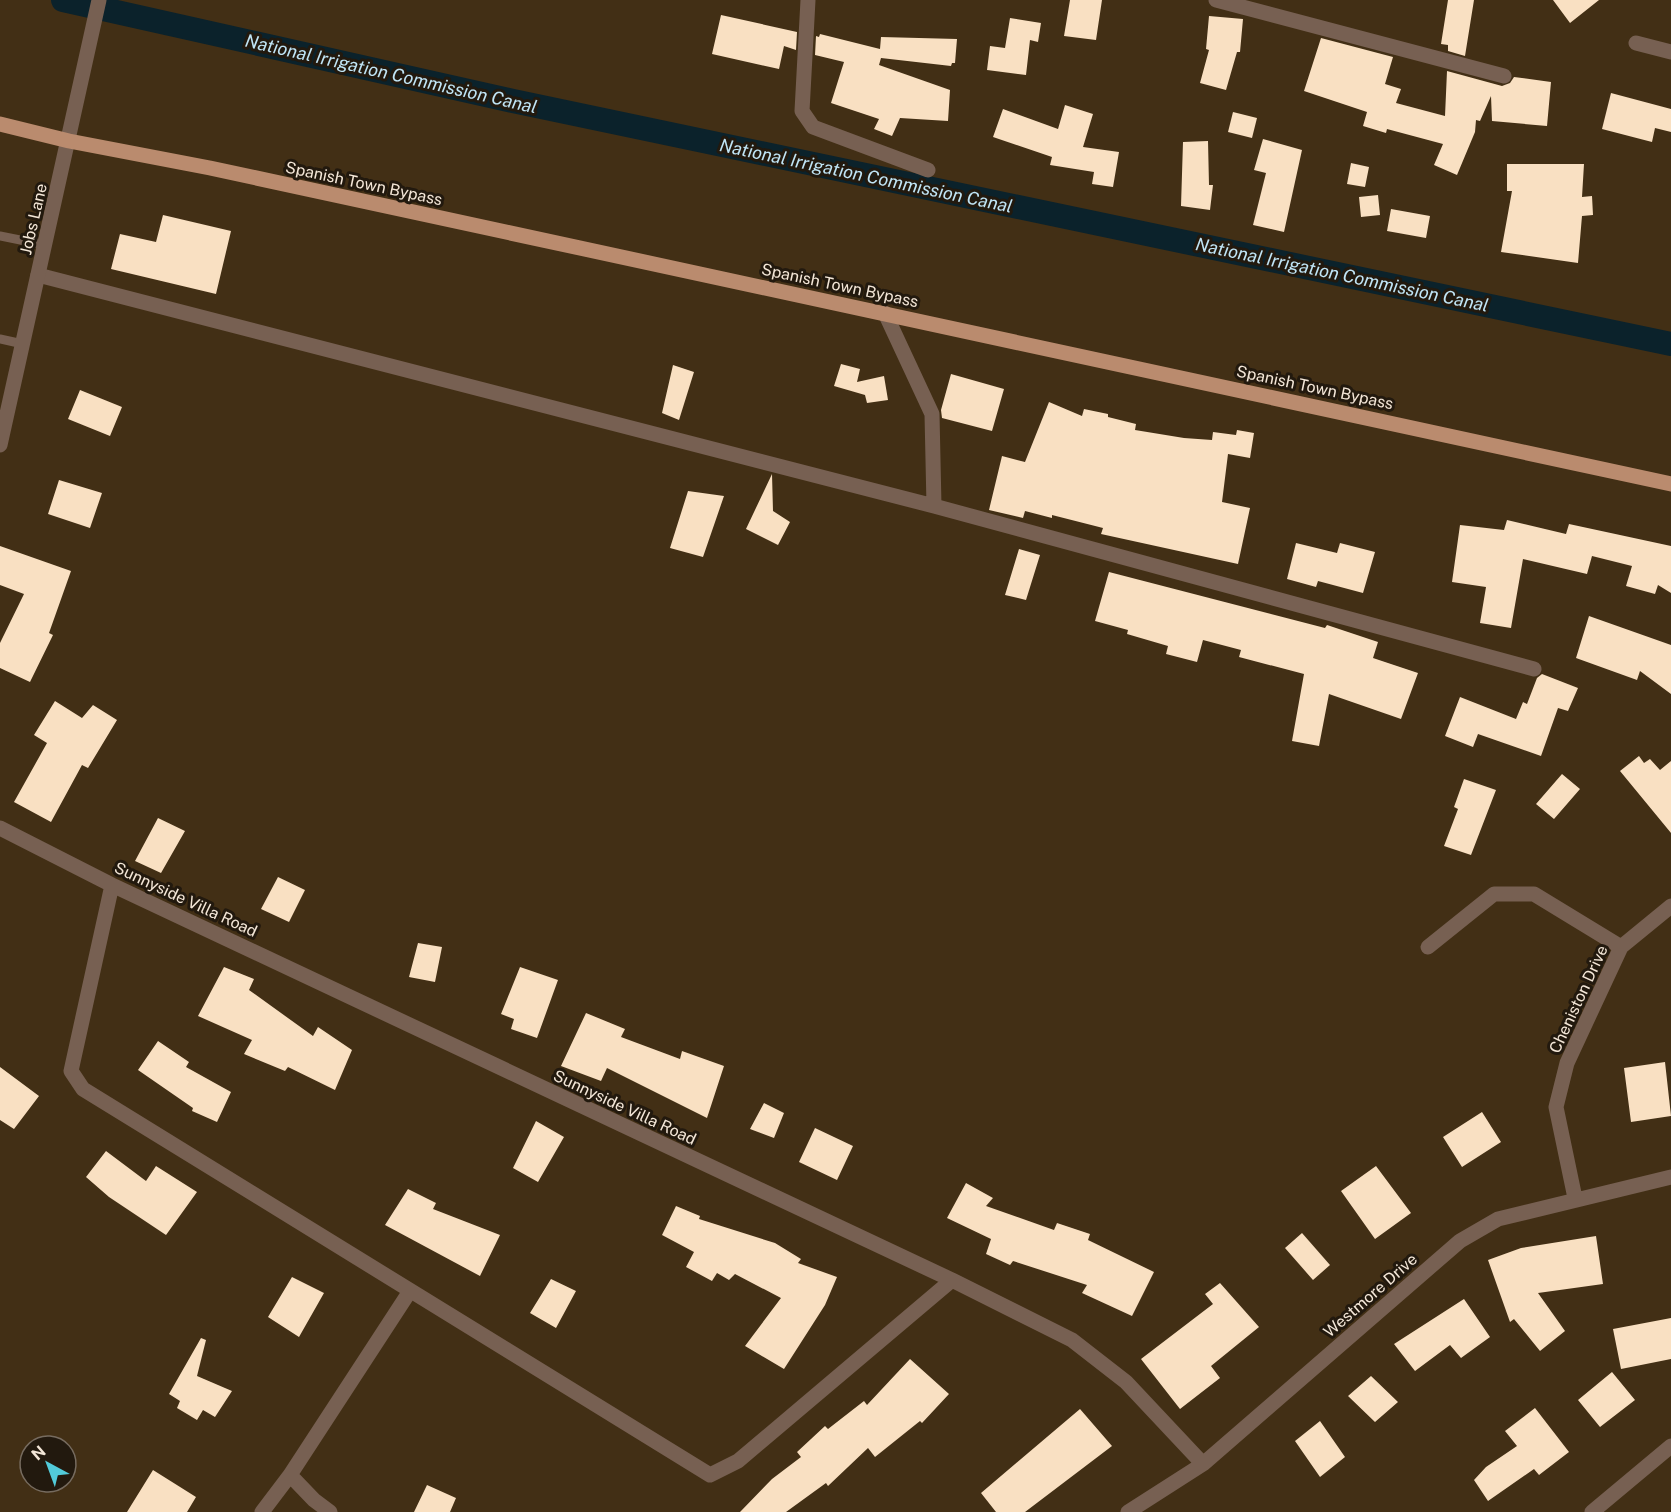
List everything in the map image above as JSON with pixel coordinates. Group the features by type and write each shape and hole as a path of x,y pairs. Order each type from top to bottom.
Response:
{"main road":[{"name":"Spanish Town Bypass","path":"0,124 69,141 210,168 1671,484"}],"street":[{"name":"Jobs Lane","path":"0,445 99,0"},
{"path":"808,0 802,111 806,121 813,127 928,170"},
{"path":"1216,0 1504,76"},
{"path":"1636,43 1671,52"},
{"path":"38,275 934,506 1534,669"},
{"path":"885,313 932,414 934,506"},
{"name":"Sunnyside Villa Road","path":"0,828 112,885 952,1280 1072,1340 1126,1382 1203,1464"},
{"path":"112,885 71,1071 82,1089 710,1475 738,1461 952,1280"},
{"path":"1428,946 1494,894 1534,894 1621,947"},
{"name":"Cheniston Drive","path":"1575,1198 1556,1107 1567,1063 1621,947 1671,906"},
{"name":"Westmore Drive","path":"1128,1512 1203,1464 1460,1240 1498,1219 1575,1198 1671,1177"},
{"path":"262,1512 290,1475 410,1291"},
{"path":"1592,1512 1671,1446"},
{"path":"290,1475 314,1500 330,1512"}],"lane":[{"path":"0,236 45,245"},
{"path":"0,339 23,344"}],"building":[{"path":"1070,0 1102,0 1096,40 1064,36"},
{"path":"1448,0 1474,0 1465,56 1448,51 1448,45 1441,44"},
{"path":"1553,0 1599,0 1570,23"},
{"path":"721,15 797,32 796,50 784,46 779,69 712,54"},
{"path":"1209,16 1243,19 1240,52 1237,52 1226,90 1200,83 1209,50 1206,49"},
{"path":"1010,18 1041,23 1038,42 1030,40 1026,75 987,70 990,46 1005,48"},
{"path":"820,34 880,49 881,37 957,39 955,63 951,66 881,58 879,65 950,90 948,121 900,118 892,136 874,129 879,119 831,103 844,62 815,55 816,36 819,37"},
{"path":"1321,38 1393,57 1385,84 1401,89 1396,103 1445,116 1447,71 1502,86 1510,83 1514,77 1551,82 1547,126 1492,121 1491,96 1480,121 1476,120 1475,132 1457,175 1434,165 1443,144 1387,129 1386,133 1363,126 1367,112 1304,91"},
{"path":"1611,93 1671,109 1671,132 1655,128 1652,142 1602,129"},
{"path":"1065,105 1093,114 1083,147 1119,152 1113,187 1092,184 1094,172 1050,165 1052,157 993,137 1003,109 1058,129"},
{"path":"1233,112 1257,118 1252,138 1228,132"},
{"path":"1263,139 1302,150 1284,232 1253,225 1266,173 1254,170"},
{"path":"1208,141 1209,185 1213,185 1210,210 1181,206 1183,142"},
{"path":"1351,163 1369,167 1365,187 1347,184"},
{"path":"1507,164 1584,164 1582,197 1592,196 1593,215 1582,216 1578,263 1501,252 1512,191 1507,191"},
{"path":"1378,195 1380,215 1361,217 1359,197"},
{"path":"1391,209 1430,216 1426,238 1387,231"},
{"path":"163,215 231,231 216,294 111,269 120,234 156,242"},
{"path":"841,364 860,369 857,382 884,376 888,400 867,403 865,395 834,386"},
{"path":"673,365 694,372 679,420 662,413"},
{"path":"951,374 1004,389 992,431 942,418 941,410"},
{"path":"80,390 122,407 110,436 68,419"},
{"path":"1049,402 1082,416 1084,409 1108,414 1108,417 1136,424 1135,430 1184,438 1212,440 1213,432 1236,435 1237,430 1254,433 1250,458 1228,454 1222,502 1250,508 1238,564 1101,534 1103,528 1052,515 1052,518 1025,511 1023,518 989,510 1002,456 1025,462"},
{"path":"772,474 773,511 790,522 778,545 746,529"},
{"path":"59,480 102,493 90,528 48,514"},
{"path":"688,491 724,496 703,557 670,548"},
{"path":"1507,520 1566,534 1569,524 1671,546 1671,593 1658,585 1655,594 1626,586 1632,566 1592,556 1587,574 1523,559 1511,628 1480,623 1486,587 1452,582 1460,525 1504,530"},
{"path":"1296,543 1337,553 1340,543 1375,552 1363,593 1318,581 1316,587 1287,579"},
{"path":"0,546 71,571 49,633 53,635 30,682 0,668 0,643 24,594 0,585"},
{"path":"1019,549 1040,555 1026,600 1005,595"},
{"path":"1109,572 1325,628 1327,625 1378,642 1373,658 1418,673 1401,719 1329,694 1319,746 1292,741 1304,674 1239,657 1241,650 1203,640 1197,662 1166,654 1168,646 1127,634 1128,630 1095,621"},
{"path":"1589,616 1671,645 1671,694 1640,671 1637,680 1576,658"},
{"path":"1542,674 1578,688 1568,711 1558,708 1541,756 1478,734 1473,747 1445,736 1460,697 1516,719 1523,702 1527,704 1537,678"},
{"path":"55,701 82,718 93,705 117,720 88,768 82,765 51,822 14,802 47,743 34,735"},
{"path":"1639,756 1644,763 1650,759 1660,770 1671,761 1671,833 1620,771"},
{"path":"1562,774 1580,789 1554,819 1536,804"},
{"path":"1464,779 1496,790 1471,855 1444,846 1458,809 1454,807"},
{"path":"158,818 185,831 161,873 135,861"},
{"path":"278,877 305,890 289,922 261,909"},
{"path":"418,943 442,947 435,982 409,977"},
{"path":"224,967 254,979 249,990 313,1036 318,1027 352,1050 335,1090 288,1067 285,1071 244,1054 252,1040 198,1016"},
{"path":"520,967 558,980 537,1038 511,1029 514,1019 501,1014"},
{"path":"586,1013 625,1029 621,1037 680,1059 682,1051 724,1066 707,1118 607,1068 601,1081 561,1066"},
{"path":"158,1041 189,1062 186,1067 231,1092 217,1122 192,1111 193,1108 138,1070"},
{"path":"1665,1062 1671,1116 1631,1122 1624,1068"},
{"path":"0,1067 39,1096 14,1129 0,1120"},
{"path":"764,1103 784,1113 774,1138 750,1129"},
{"path":"1482,1112 1501,1142 1462,1167 1443,1137"},
{"path":"536,1121 564,1137 538,1182 513,1168"},
{"path":"815,1128 853,1146 837,1180 799,1162"},
{"path":"106,1151 146,1181 156,1166 197,1192 166,1235 109,1197 86,1177"},
{"path":"1376,1166 1411,1213 1375,1239 1341,1191"},
{"path":"966,1183 993,1198 986,1206 1054,1230 1057,1223 1090,1234 1088,1240 1154,1272 1132,1316 1082,1293 1087,1285 1013,1261 1010,1265 986,1254 991,1239 947,1218"},
{"path":"408,1189 436,1203 433,1209 500,1235 480,1276 385,1225"},
{"path":"676,1206 700,1216 699,1219 775,1243 801,1259 798,1263 837,1277 825,1305 784,1369 745,1346 781,1298 735,1274 729,1280 717,1273 712,1281 686,1267 694,1252 662,1235"},
{"path":"1302,1233 1330,1265 1313,1280 1285,1248"},
{"path":"1596,1236 1603,1284 1538,1293 1565,1331 1540,1351 1514,1319 1510,1322 1488,1260 1521,1248"},
{"path":"292,1277 324,1293 299,1337 268,1317"},
{"path":"551,1279 576,1291 556,1328 530,1313"},
{"path":"1220,1283 1259,1327 1211,1366 1220,1378 1180,1409 1141,1359 1213,1304 1205,1294"},
{"path":"1464,1299 1490,1337 1461,1358 1450,1345 1415,1371 1394,1344"},
{"path":"1671,1318 1671,1359 1621,1369 1613,1329"},
{"path":"201,1338 206,1340 197,1376 232,1391 215,1417 203,1410 197,1420 177,1408 180,1401 169,1394"},
{"path":"910,1359 949,1394 922,1423 920,1421 875,1457 868,1448 828,1486 826,1483 786,1512 740,1512 772,1479 801,1457 797,1452 825,1426 828,1429 864,1401 867,1405"},
{"path":"1612,1372 1635,1400 1600,1427 1578,1400"},
{"path":"1371,1376 1398,1402 1375,1422 1348,1396"},
{"path":"1535,1408 1569,1452 1539,1475 1534,1469 1488,1501 1474,1480 1486,1467 1517,1446 1505,1431"},
{"path":"1080,1409 1112,1446 1025,1512 996,1512 981,1493"},
{"path":"1320,1421 1345,1457 1320,1477 1295,1441"},
{"path":"153,1470 196,1497 187,1512 127,1512"},
{"path":"427,1485 456,1498 450,1512 414,1512"}],"waterway":[{"name":"National Irrigation Commission Canal","path":"63,0 513,101 1671,344"}]}
